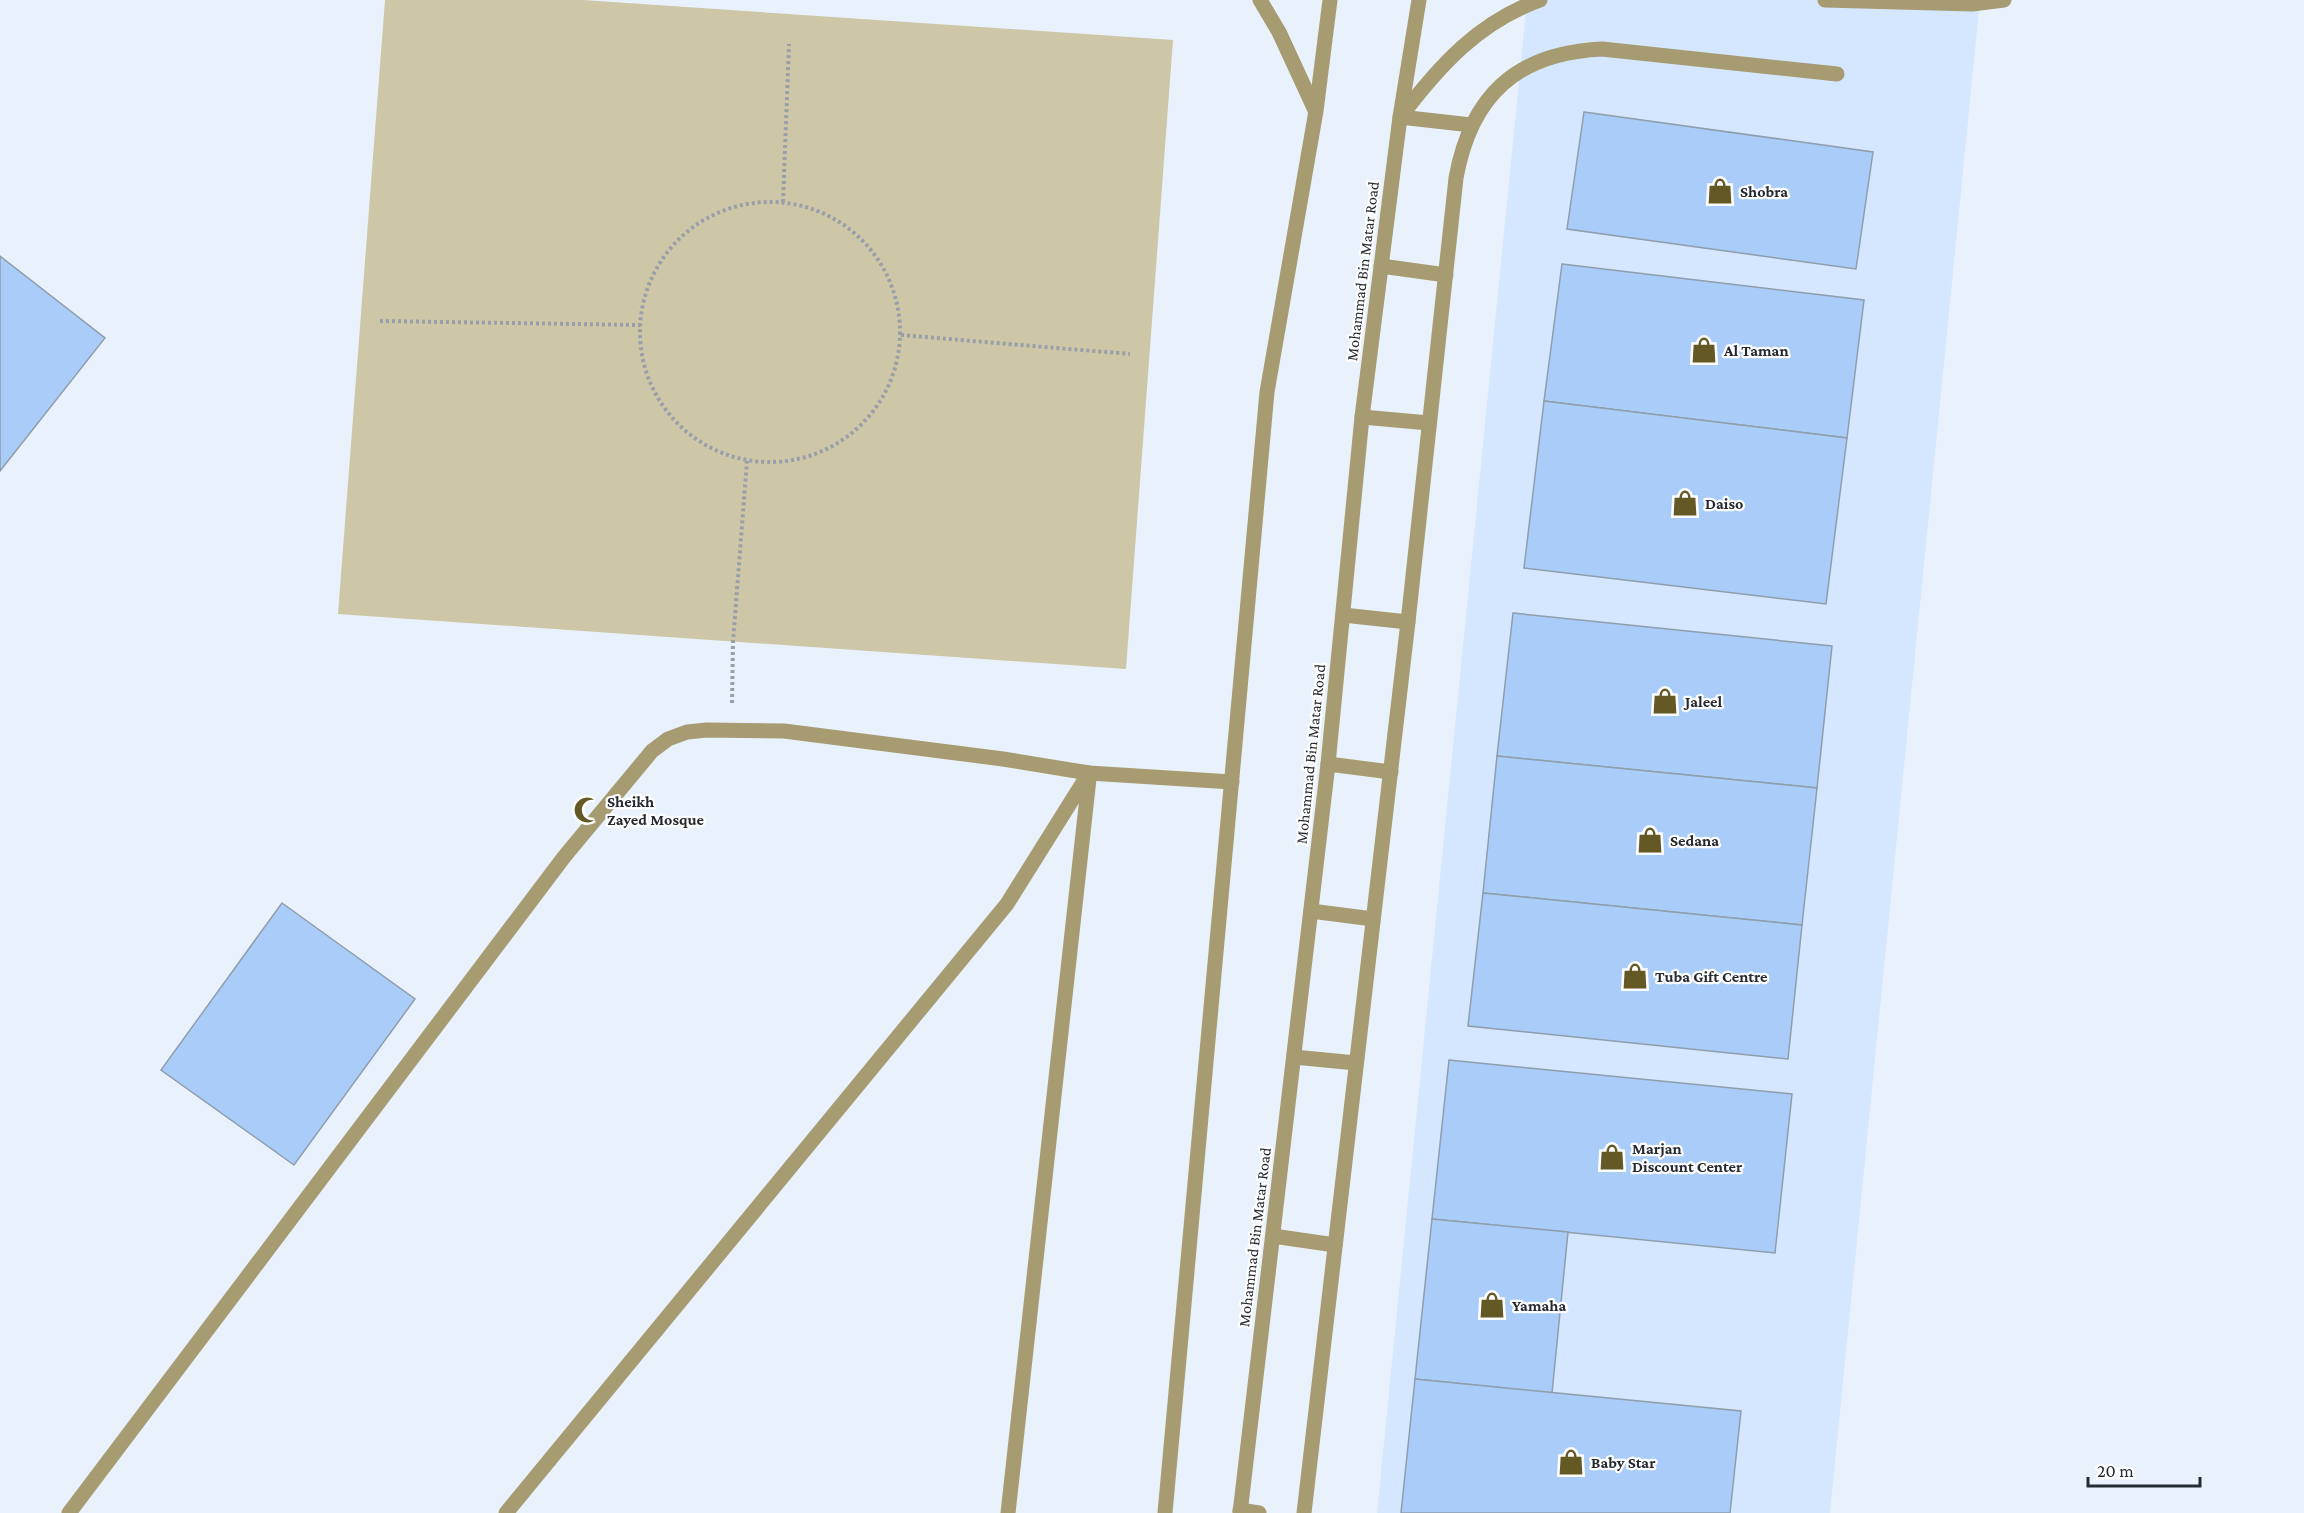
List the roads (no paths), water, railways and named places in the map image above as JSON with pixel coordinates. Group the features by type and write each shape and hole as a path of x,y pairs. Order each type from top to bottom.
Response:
{"street":[{"path":"1260,0 1279,32 1316,111"},
{"path":"1165,1513 1267,392 1316,111 1329,0"},
{"name":"Mohammad Bin Matar Road","path":"1240,1511 1328,764 1362,417 1400,117 1419,0"},
{"path":"1400,117 1434,73 1468,42 1519,8 1540,0"},
{"path":"1825,0 1972,4 2004,0"},
{"path":"1304,1513 1408,622 1458,170 1471,125 1482,107 1500,86 1522,69 1548,57 1574,51 1602,49 1837,74"},
{"path":"1400,117 1471,125"},
{"path":"1381,267 1446,275"},
{"path":"1362,417 1429,423"},
{"path":"1343,615 1408,622"},
{"path":"69,1513 550,876 638,765 651,751 668,739 687,732 707,730 784,731 1003,759 1089,773 1232,782"},
{"path":"1328,764 1390,772"},
{"path":"506,1513 1007,904 1089,773"},
{"path":"1008,1513 1089,773"},
{"path":"1311,911 1373,919"},
{"path":"1294,1057 1356,1063"},
{"path":"1273,1236 1335,1245"},
{"path":"1240,1511 1259,1513"}],"place":[{"name":"Shobra","path":"1720,191"},
{"name":"Al Taman","path":"1704,350"},
{"name":"Daiso","path":"1685,503"},
{"name":"Jaleel","path":"1665,701"},
{"name":"Sheikh Zayed Mosque","path":"587,810"},
{"name":"Sedana","path":"1650,840"},
{"name":"Tuba Gift Centre","path":"1635,976"},
{"name":"Marjan Discount Center","path":"1612,1157"},
{"name":"Yamaha","path":"1492,1305"},
{"name":"Baby Star","path":"1571,1462"}]}
